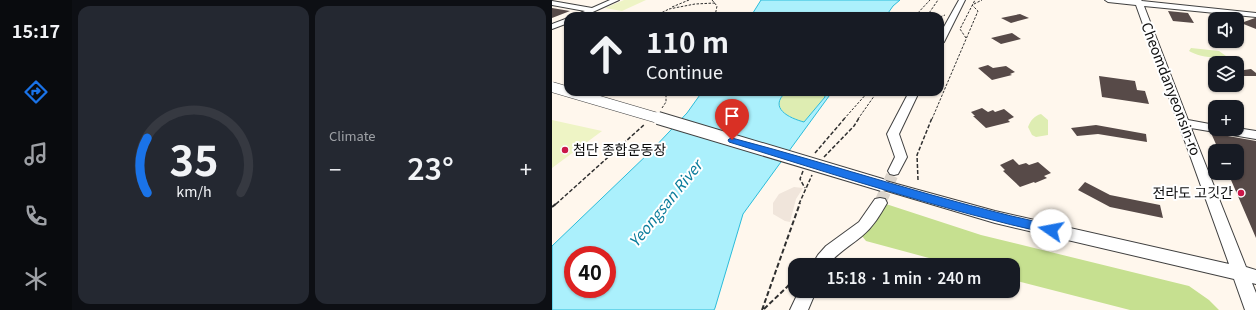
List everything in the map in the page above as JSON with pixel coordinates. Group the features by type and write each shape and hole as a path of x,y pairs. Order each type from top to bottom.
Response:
{"street":[{"path":"588,12 616,0"},
{"path":"944,34 962,0"},
{"path":"1108,0 1256,15"},
{"name":"Cheomdanyeonsin-ro","path":"1138,2 1184,123 1248,275 1254,310"},
{"path":"552,3 593,10"},
{"path":"552,27 564,22"},
{"path":"552,87 564,91"},
{"path":"582,96 995,218 1248,275"},
{"path":"894,171 901,157 893,134 912,96"},
{"path":"1184,123 1208,127"},
{"path":"1244,133 1256,135"},
{"path":"824,258 836,247 857,232 869,220 880,203"},
{"path":"799,310 805,298"}],"path":[{"path":"663,12 689,0"},
{"path":"712,0 717,6 716,12"},
{"path":"919,12 930,0"},
{"path":"930,12 938,0"},
{"path":"966,38 960,29 975,0"},
{"path":"972,5 982,0"},
{"path":"669,9 695,4 715,3"},
{"path":"944,91 978,11 972,5"},
{"path":"661,110 666,102 666,96"},
{"path":"814,154 865,96"},
{"path":"822,159 854,126 874,96"},
{"path":"918,180 917,155 942,96"},
{"path":"552,207 650,120"},
{"path":"803,169 800,179 805,188"},
{"path":"762,310 805,188 812,174"},
{"path":"762,310 788,286"}],"green space":[{"path":"624,0 646,0 622,11 605,8"},
{"path":"1191,48 1219,51 1226,56 1202,56 1189,51"},
{"path":"783,96 825,97 804,122 783,112 779,103"},
{"path":"1041,114 1048,120 1048,135 1036,137 1032,135 1028,127 1030,122 1036,116"},
{"name":"첨단 종합운동장","path":"552,120 602,131 552,168"},
{"path":"886,204 981,235 1189,286 1209,300 1219,310 1130,310 1020,282 1020,258 929,258 866,241 862,236 873,226"}],"shaded area":[{"path":"794,187 803,188 796,199 790,222 785,221 773,214 773,203 779,194"}],"water":[{"path":"761,0 900,0 889,12 754,12"},
{"name":"Yeongsan River","path":"699,96 783,96 779,103 783,112 792,118 804,122 825,96 829,96 743,214 714,310 552,310 552,246 651,151 687,113"}],"building":[{"path":"552,8 570,11 564,12 552,18"},
{"path":"1168,11 1188,13 1194,23 1173,21"},
{"path":"1020,14 1029,18 1011,23 1001,18"},
{"path":"1255,18 1256,29 1244,24 1244,22"},
{"path":"1012,33 1021,39 1001,44 991,38"},
{"path":"988,65 993,68 1006,66 1015,72 1010,74 1012,75 992,80 978,68"},
{"path":"1251,69 1256,73 1256,76 1244,76 1244,70"},
{"path":"1099,76 1135,81 1137,90 1145,91 1149,104 1102,97"},
{"path":"982,108 988,112 993,110 995,112 1004,109 1014,117 1008,120 1010,122 986,128 973,116 975,116 971,112"},
{"path":"1096,125 1146,134 1147,142 1098,134 1077,136 1071,128"},
{"path":"1212,136 1228,136 1256,141 1256,238 1231,180 1244,180 1244,144 1216,144"},
{"path":"1013,159 1019,165 1026,163 1029,165 1038,162 1051,173 1044,176 1047,178 1020,187 1003,171 1005,170 1000,165"},
{"path":"1085,182 1110,195 1160,205 1163,218 1110,207 1078,190"}],"tunnel":[{"path":"880,203 894,171"}],"place":[{"name":"첨단 종합운동장","path":"565,150"},
{"name":"전라도 고깃간","path":"1241,193"}],"route":[{"path":"732,140 938,202 995,218 1051,230"}]}
